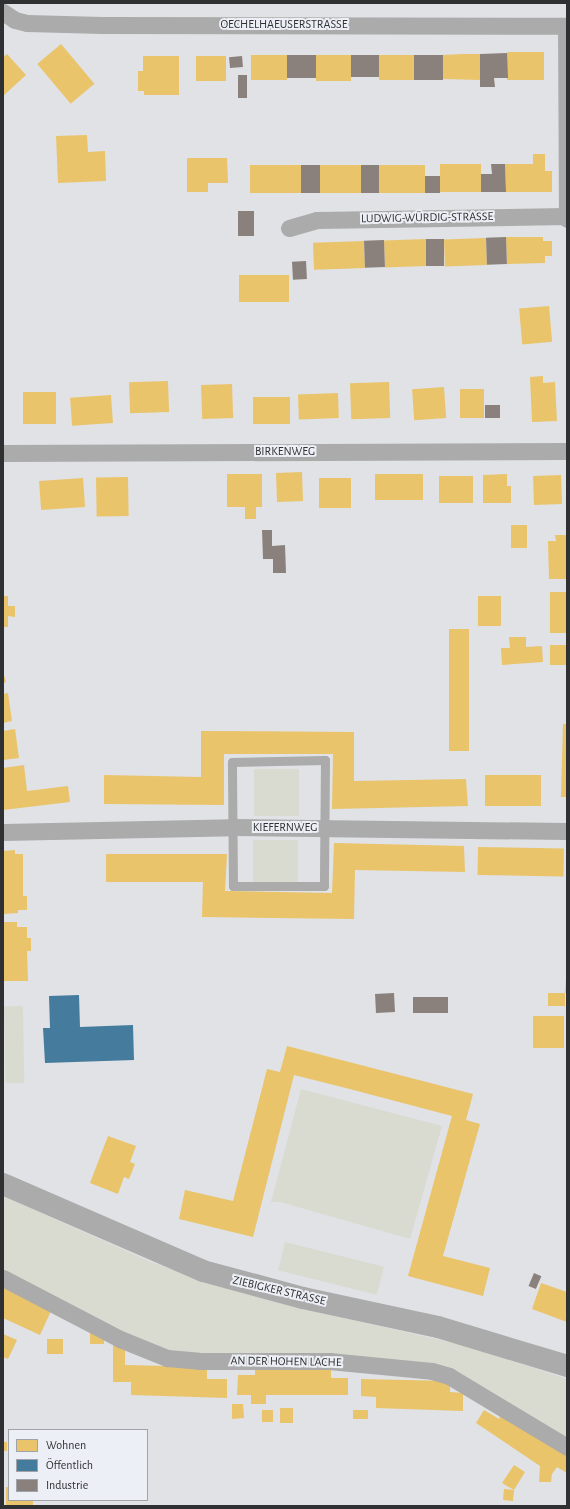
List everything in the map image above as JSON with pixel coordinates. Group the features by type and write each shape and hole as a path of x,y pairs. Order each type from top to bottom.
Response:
{"main road":[{"name":"ZIEBIGKER STRASSE","path":"3,1184 203,1272 303,1298 438,1326 567,1366"}],"street":[{"name":"OECHELHAEUSERSTRASSE","path":"3,12 14,20 27,23 102,25 566,26"},
{"path":"566,26 567,219"},
{"name":"LUDWIG-WÜRDIG-STRASSE","path":"288,228 317,220 567,216"},
{"name":"BIRKENWEG","path":"3,453 567,451"},
{"name":"KIEFERNWEG","path":"3,832 233,827 567,831"},
{"name":"AN DER HOHEN LACHE","path":"3,1278 120,1339 167,1358 199,1361 329,1361 432,1371 448,1376 567,1447"}],"lane":[{"path":"325,760 326,828 324,886 233,886 232,762 325,760"}],"shaded area":[{"path":"254,769 299,769 299,816 254,816"},
{"path":"253,840 298,840 298,887 253,887"},
{"path":"4,1006 23,1006 24,1083 5,1083"},
{"path":"301,1089 442,1126 410,1239 280,1202 271,1202"},
{"path":"3,1196 151,1262 226,1288 291,1306 476,1348 567,1379 567,1438 465,1379 175,1355 125,1337 3,1271"},
{"path":"285,1242 384,1267 377,1295 278,1270"}],"building: Wohnen":[{"path":"61,44 94,84 71,104 37,64"},
{"path":"507,52 544,52 544,80 507,80"},
{"path":"7,54 26,75 3,96 3,57"},
{"path":"480,54 480,80 443,79 443,55"},
{"path":"251,55 287,55 287,80 251,80"},
{"path":"316,55 351,55 351,81 316,81"},
{"path":"379,55 414,55 414,80 379,80"},
{"path":"143,56 179,56 179,95 144,95 144,91 138,91 138,71 143,71"},
{"path":"196,56 226,56 226,81 196,81"},
{"path":"87,135 88,152 105,151 106,181 58,183 56,136"},
{"path":"533,154 545,154 545,171 552,171 552,192 506,192 505,164 533,164"},
{"path":"187,158 227,158 228,183 208,183 208,192 187,192"},
{"path":"440,164 481,164 481,192 440,192"},
{"path":"250,165 301,165 301,193 250,193"},
{"path":"320,165 361,165 361,193 320,193"},
{"path":"379,165 425,165 425,193 379,193"},
{"path":"506,237 543,237 543,241 552,241 552,256 545,256 545,263 507,264"},
{"path":"486,238 487,265 445,266 444,239"},
{"path":"426,239 427,266 385,267 384,240"},
{"path":"364,241 365,268 314,270 313,243"},
{"path":"239,275 289,275 289,302 239,302"},
{"path":"549,306 552,342 522,344 519,309"},
{"path":"543,376 543,383 555,382 557,421 532,422 530,377"},
{"path":"168,381 169,412 130,413 129,382"},
{"path":"389,382 390,418 351,419 350,383"},
{"path":"232,384 233,418 202,419 201,385"},
{"path":"444,387 446,418 414,420 412,389"},
{"path":"460,389 484,389 484,418 460,418"},
{"path":"23,392 56,392 56,424 23,424"},
{"path":"338,393 339,418 299,419 298,394"},
{"path":"111,395 113,423 72,426 70,398"},
{"path":"253,397 290,397 290,424 253,424"},
{"path":"302,472 303,501 277,502 276,473"},
{"path":"227,474 262,474 262,507 256,507 256,519 245,519 245,507 227,507"},
{"path":"375,474 423,474 423,500 375,500"},
{"path":"507,474 507,486 511,486 511,503 483,503 483,475"},
{"path":"561,475 562,504 534,505 533,476"},
{"path":"439,476 473,476 473,503 439,503"},
{"path":"128,477 129,516 97,517 96,478"},
{"path":"83,478 85,507 41,510 39,481"},
{"path":"319,478 351,478 351,508 319,508"},
{"path":"511,525 527,525 527,548 511,548"},
{"path":"555,535 567,535 567,579 549,579 548,541 556,541"},
{"path":"550,592 567,592 567,633 550,633"},
{"path":"3,596 8,596 8,606 15,606 15,617 8,616 8,627 3,627"},
{"path":"478,596 501,596 501,626 478,626"},
{"path":"449,629 469,629 469,751 449,751"},
{"path":"509,637 526,637 526,647 542,646 543,662 502,665 501,648 510,648"},
{"path":"550,645 567,645 567,665 550,665"},
{"path":"3,672 6,682 3,683"},
{"path":"8,693 12,721 3,723 3,694"},
{"path":"563,724 567,724 567,797 561,797"},
{"path":"15,729 19,758 3,760 3,731"},
{"path":"201,731 354,732 354,781 466,779 468,806 332,809 333,754 224,754 224,805 104,804 104,775 201,777"},
{"path":"24,765 27,791 68,786 70,802 3,810 3,768"},
{"path":"485,775 541,775 541,806 485,806"},
{"path":"334,843 464,846 465,872 355,870 354,919 202,917 203,882 106,882 106,854 227,854 225,891 332,893"},
{"path":"478,847 564,849 563,876 478,875"},
{"path":"15,850 15,854 23,854 23,896 27,896 27,910 18,910 18,913 3,914 3,851"},
{"path":"3,922 17,922 17,927 27,927 27,938 31,938 31,951 27,951 28,981 3,981"},
{"path":"566,978 567,993 565,993"},
{"path":"548,993 565,993 565,1006 548,1006"},
{"path":"533,1016 564,1016 564,1048 533,1048"},
{"path":"287,1046 473,1094 466,1120 480,1124 443,1256 490,1268 483,1296 408,1276 452,1116 342,1087 294,1075 253,1237 179,1219 185,1190 233,1201 267,1069 280,1072"},
{"path":"108,1136 136,1146 130,1162 135,1164 129,1179 124,1177 118,1194 90,1183"},
{"path":"541,1283 567,1292 567,1322 532,1309"},
{"path":"3,1286 52,1309 40,1335 3,1318"},
{"path":"90,1330 104,1336 104,1344 90,1344"},
{"path":"3,1334 17,1340 8,1359 3,1357"},
{"path":"47,1339 63,1339 63,1354 47,1354"},
{"path":"113,1342 125,1343 125,1365 207,1367 207,1379 227,1379 227,1398 131,1395 131,1382 113,1382"},
{"path":"255,1366 331,1366 331,1378 348,1378 348,1395 266,1395 266,1404 251,1404 251,1395 237,1395 238,1375 255,1375"},
{"path":"361,1379 450,1381 450,1392 463,1393 463,1411 376,1408 376,1397 361,1396"},
{"path":"232,1404 243,1404 244,1418 232,1419"},
{"path":"280,1408 293,1408 293,1423 280,1423"},
{"path":"262,1410 273,1410 273,1422 262,1422"},
{"path":"353,1410 368,1410 368,1419 353,1419"},
{"path":"484,1410 499,1419 502,1411 567,1453 567,1473 557,1467 552,1474 551,1482 539,1482 540,1466 476,1423"},
{"path":"3,1442 7,1442 7,1451 3,1451"},
{"path":"514,1465 525,1472 514,1490 502,1483"},
{"path":"6,1487 8,1487 8,1501 33,1501 33,1506 6,1506"},
{"path":"504,1489 514,1490 513,1501 503,1500"}],"building: Öffentlich":[{"path":"79,995 80,1027 133,1025 134,1060 45,1063 43,1028 50,1028 49,996"}],"building: Industrie":[{"path":"507,53 508,78 494,78 495,87 480,87 480,54"},
{"path":"287,55 316,55 316,78 287,78"},
{"path":"351,55 379,55 379,77 351,77"},
{"path":"414,55 443,55 443,80 414,80"},
{"path":"242,56 243,67 230,68 229,57"},
{"path":"238,75 247,75 247,98 238,98"},
{"path":"491,164 505,164 506,192 481,192 481,174 492,174"},
{"path":"301,165 320,165 320,193 301,193"},
{"path":"361,165 379,165 379,193 361,193"},
{"path":"425,176 440,176 440,193 425,193"},
{"path":"238,211 254,211 254,236 238,236"},
{"path":"506,237 507,264 487,265 486,238"},
{"path":"426,239 444,239 444,266 426,266"},
{"path":"384,240 385,267 365,268 364,241"},
{"path":"306,261 307,279 293,280 292,262"},
{"path":"485,405 500,405 500,418 485,418"},
{"path":"262,530 272,530 272,546 285,545 286,573 273,573 273,559 263,559"},
{"path":"394,993 395,1012 376,1013 375,994"},
{"path":"413,997 448,997 448,1013 413,1013"},
{"path":"534,1273 541,1276 536,1289 529,1286"}]}
